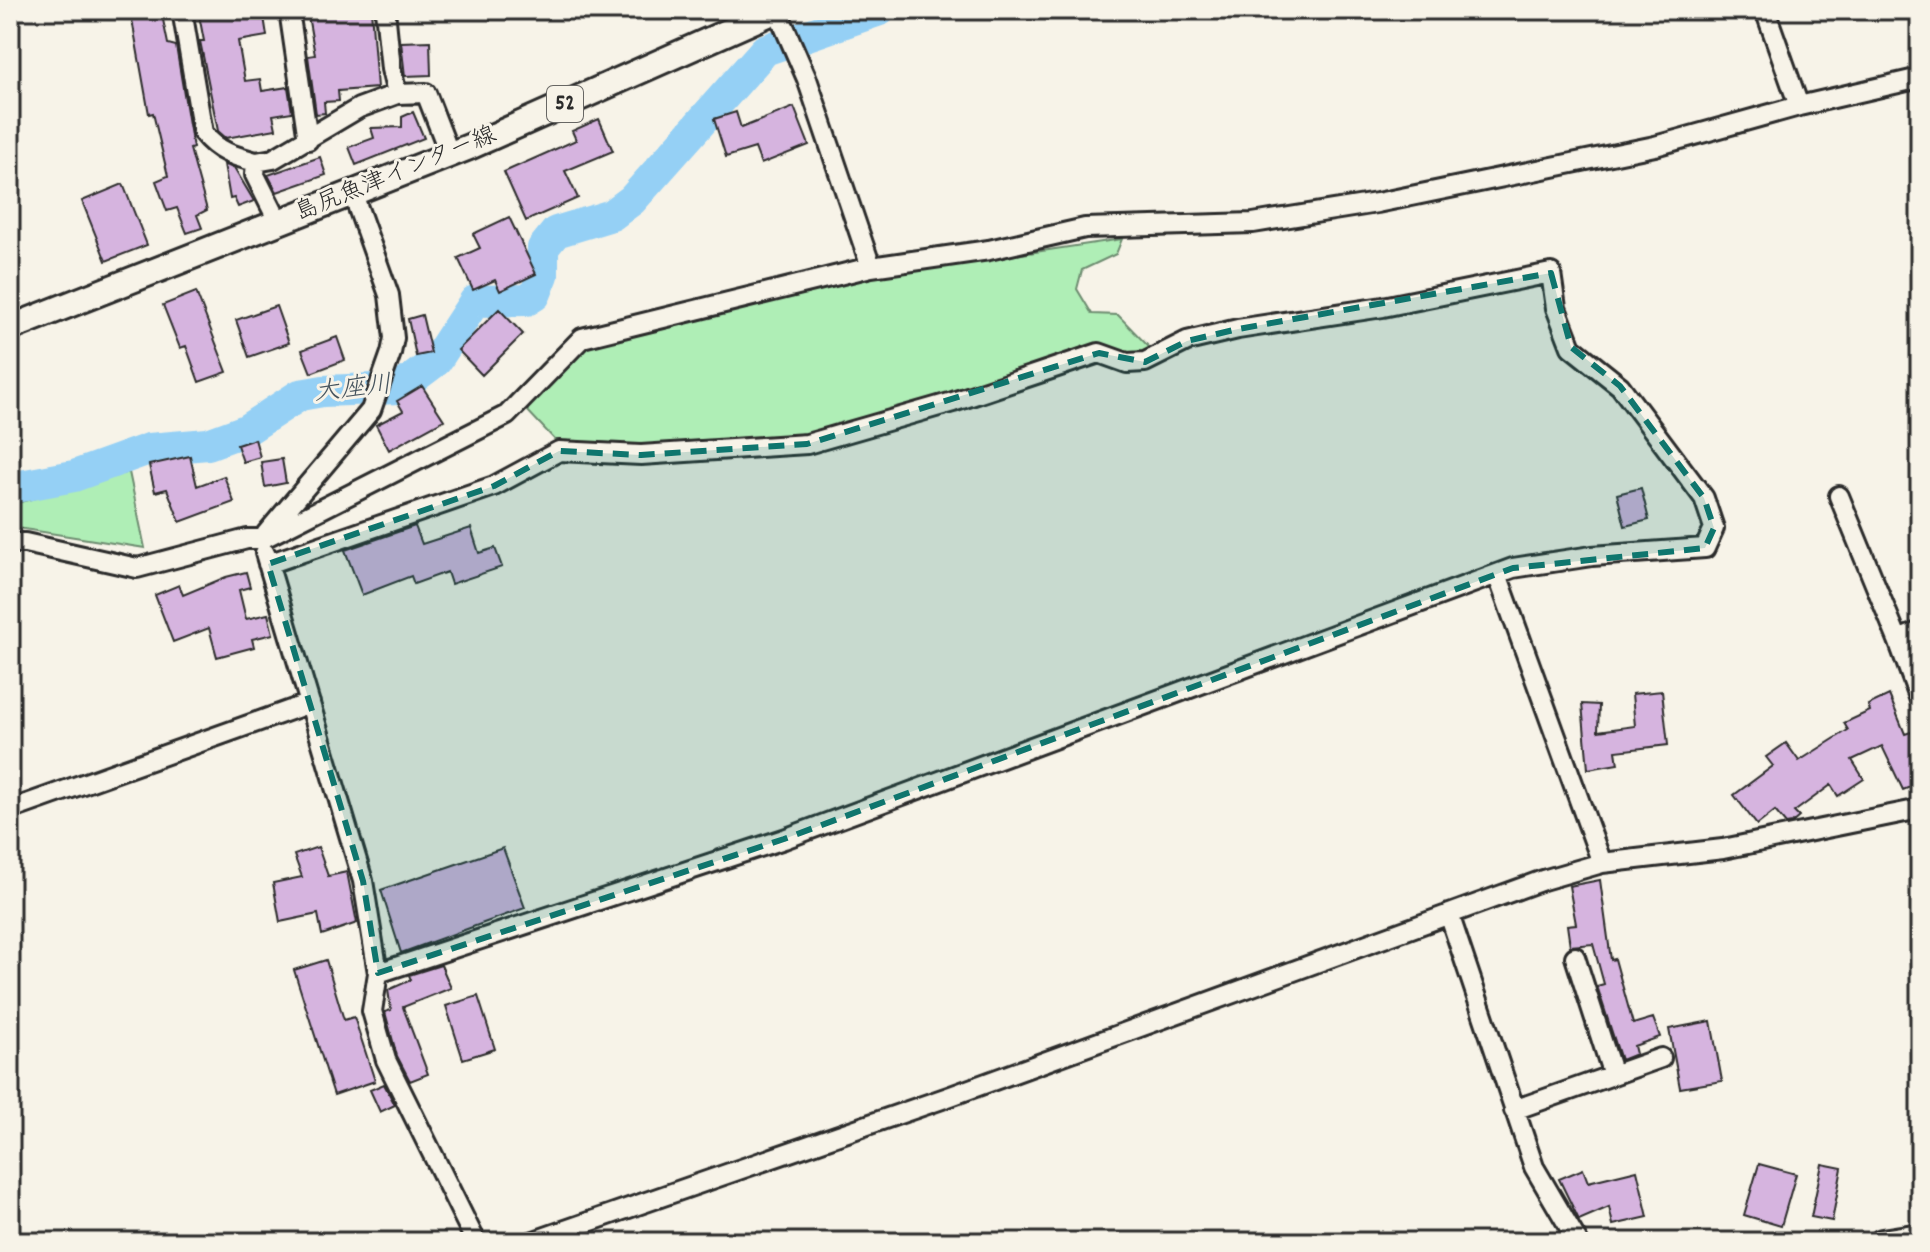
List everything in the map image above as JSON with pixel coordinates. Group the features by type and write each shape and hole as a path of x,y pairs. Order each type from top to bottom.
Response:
{"main road":[{"name":"島尻魚津インター線","path":"10,328 450,155 777,10"},
{"path":"1882,1242 1920,1236"}],"street":[{"path":"182,10 203,133 213,145 228,154 256,162 273,159 359,108 397,94 426,93 450,155"},
{"path":"289,10 308,140"},
{"path":"385,10 391,69 397,94"},
{"path":"777,10 807,79 871,267"},
{"path":"1765,10 1799,106"},
{"path":"10,543 41,546 137,568 247,539 262,539 507,415 582,338 871,267 989,250 1085,228 1253,223 1377,203 1655,146 1799,106 1920,78"},
{"path":"256,162 255,175 279,223"},
{"path":"262,539 371,410 391,353 394,338 389,295 353,194"},
{"path":"268,564 494,486 559,451 641,455 807,444 953,402 1099,353 1127,363 1145,362 1187,341 1238,329 1383,307 1551,273 1556,308 1571,347 1620,386 1704,498 1714,528 1705,548 1592,556 1513,568 1224,672 784,839 378,973"},
{"path":"1839,496 1920,700"},
{"path":"262,539 363,881 378,973 372,1011 386,1060 476,1242"},
{"path":"1497,574 1602,863"},
{"path":"1898,640 1920,631"},
{"path":"10,810 310,703"},
{"path":"531,1242 948,1097 1449,914 1602,863 1723,849 1920,809"},
{"path":"1449,914 1534,1167 1578,1242"},
{"path":"1575,957 1613,1075"},
{"path":"1514,1110 1661,1058"}],"highlighted area":[{"path":"1551,273 1571,347 1620,386 1704,498 1714,528 1705,548 1513,568 784,839 378,973 363,881 268,564 494,486 559,451 641,455 807,444 1099,353 1145,362 1187,341 1238,329"}],"green space":[{"path":"1122,239 1116,254 1082,270 1077,289 1092,314 1118,315 1151,349 1133,354 1084,346 1034,368 816,433 609,448 557,442 525,408 587,343 876,276"},
{"path":"129,472 145,548 11,527 17,503"}],"building":[{"path":"161,10 168,44 176,46 193,148 190,149 207,210 197,215 202,228 187,233 177,208 167,211 156,181 168,176 153,113 149,114 131,14"},
{"path":"198,10 263,10 267,36 238,41 245,81 260,79 262,91 288,87 292,112 273,115 276,129 226,138 218,131 200,41 204,41"},
{"path":"307,10 371,10 377,88 338,91 339,101 324,102 325,113 316,114 308,56 315,55"},
{"path":"430,41 431,75 405,76 401,42"},
{"path":"794,107 809,145 761,164 755,148 726,157 714,119 736,112 741,128"},
{"path":"413,112 424,138 356,165 349,147 374,138 371,128 402,127 402,117"},
{"path":"599,119 613,151 565,171 578,198 526,221 504,172 576,140 572,131"},
{"path":"320,157 326,175 277,192 268,175"},
{"path":"224,164 235,169 254,201 238,207 234,198 230,199"},
{"path":"123,184 147,245 106,261 82,201"},
{"path":"509,217 536,274 500,291 495,280 473,290 458,258 480,248 473,234"},
{"path":"196,292 227,372 199,382 186,346 180,348 163,305"},
{"path":"276,306 289,343 249,357 236,320"},
{"path":"499,309 523,334 482,375 458,350"},
{"path":"422,315 431,353 416,356 408,319"},
{"path":"337,337 345,360 311,373 302,350"},
{"path":"422,386 444,420 389,450 376,425 403,411 397,401"},
{"path":"255,439 260,457 243,462 237,445"},
{"path":"190,456 197,486 224,476 234,502 180,522 167,489 155,492 149,465"},
{"path":"282,459 286,483 265,487 261,462"},
{"path":"1641,488 1649,520 1625,526 1617,494"},
{"path":"415,526 422,544 471,528 479,553 495,548 502,567 451,584 447,572 414,584 411,576 362,595 345,550"},
{"path":"246,572 250,587 239,590 246,619 268,614 273,634 252,639 254,647 217,657 209,628 173,642 155,595 179,585 183,595"},
{"path":"1662,691 1668,745 1616,751 1618,764 1588,769 1582,704 1599,705 1598,731 1635,726 1632,694"},
{"path":"1889,695 1905,734 1911,732 1920,750 1920,783 1903,790 1882,746 1852,760 1864,779 1838,796 1831,785 1794,812 1799,817 1792,823 1786,824 1775,811 1757,825 1734,795 1773,766 1766,757 1786,743 1799,761 1848,730 1844,723 1870,711 1868,705"},
{"path":"318,847 328,876 347,872 357,923 322,935 318,914 280,922 273,883 302,877 294,855"},
{"path":"503,848 525,908 401,953 381,890"},
{"path":"1600,880 1611,960 1615,959 1633,1024 1653,1018 1660,1037 1634,1046 1636,1054 1621,1060 1597,986 1604,984 1593,944 1570,946 1567,925 1576,924 1569,886"},
{"path":"326,960 344,1020 354,1017 375,1081 334,1095 294,970"},
{"path":"441,965 451,988 403,1007 428,1074 410,1081 397,1056 385,1012 391,1010 388,990 411,980 409,975"},
{"path":"478,996 495,1049 463,1059 446,1006"},
{"path":"1711,1021 1722,1081 1680,1088 1669,1029"},
{"path":"384,1084 395,1105 380,1112 370,1090"},
{"path":"1759,1164 1796,1174 1781,1226 1744,1215"},
{"path":"1822,1164 1842,1168 1832,1221 1811,1217"},
{"path":"1583,1169 1588,1182 1637,1170 1648,1217 1613,1225 1609,1207 1579,1220 1559,1179"}],"waterway":[{"name":"大座川","path":"10,488 74,476 149,449 208,444 246,430 300,395 400,388 436,361 475,301 527,300 535,295 543,275 543,248 556,232 612,215 632,200 765,50 880,10"}]}
